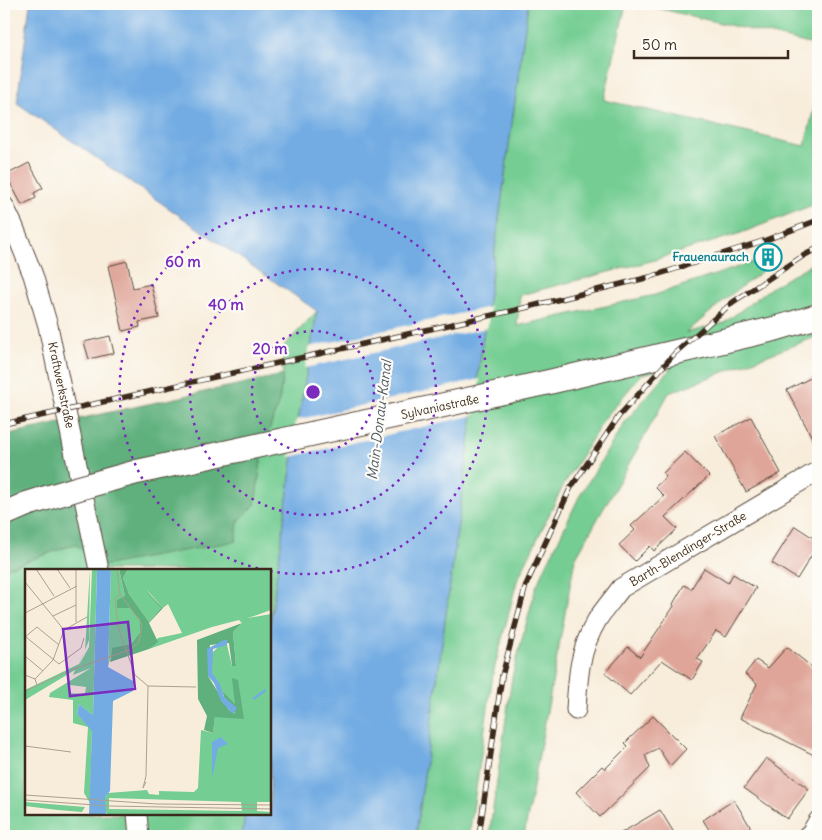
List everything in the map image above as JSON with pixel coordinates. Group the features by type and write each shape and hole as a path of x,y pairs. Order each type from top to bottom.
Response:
{"street":[{"name":"Kraftwerkstraße","path":"4,206 34,275 48,327 99,569"},
{"name":"Sylvaniastraße","path":"4,514 27,504 137,472 549,382 765,332 818,316"},
{"name":"Barth-Blendinger-Straße","path":"576,710 577,678 584,646 598,619 621,588 818,471"},
{"path":"137,815 139,836"}],"green space":[{"path":"528,4 626,4 604,100 805,146 818,90 818,203 741,233 651,261 520,295 517,326 655,295 756,261 761,272 729,296 686,333 724,323 772,287 818,260 818,336 669,393 575,559 524,836 489,836 512,677 536,587 579,497 625,422 672,367 642,374 605,418 563,486 517,581 493,674 469,836 416,836"},
{"path":"640,4 818,4 818,46"},
{"path":"317,311 295,440 271,619 271,569 25,569 25,815 245,815 242,836 4,836 4,569 75,544 238,522 255,505 263,447 279,402 283,375 284,346"},
{"path":"283,375 279,402 263,447 255,505 238,522 236,541 102,566 75,544 4,569 4,435"}],"water":[{"name":"Main-Donau-Kanal","path":"30,4 528,4 416,836 242,836 245,815 271,815 271,619 295,440 317,311 17,103"}],"pier":[{"path":"490,307 487,328 305,368 309,347"},
{"path":"480,379 475,415 290,457 296,420"}],"building":[{"path":"29,163 43,188 34,193 36,198 22,205 6,175"},
{"path":"127,261 133,288 151,284 159,318 139,322 140,327 123,331 108,266"},
{"path":"110,336 114,353 89,359 84,342"},
{"path":"818,374 818,449 787,390"},
{"path":"751,417 781,473 746,492 715,436"},
{"path":"685,452 709,476 665,517 677,529 654,551 650,546 635,561 619,545 635,530 631,526 664,496 655,487 666,477 663,473"},
{"path":"795,526 818,541 818,545 797,579 772,563"},
{"path":"704,568 728,583 733,574 756,588 726,637 716,631 697,659 703,662 692,680 662,660 630,695 605,673 628,647 640,657 674,606 673,604 684,585 691,589"},
{"path":"787,647 818,672 818,757 740,718 757,684 745,674 756,660 768,668"},
{"path":"653,716 686,749 670,766 658,748 645,755 650,768 600,817 576,792 602,766 605,769 628,746 625,743"},
{"path":"766,758 809,789 787,819 744,788"},
{"path":"734,800 756,836 713,836 703,820"},
{"path":"660,810 676,836 616,836"}],"railway":[{"path":"4,424 520,309 650,277 766,240 818,220"},
{"path":"479,836 502,676 526,585 570,489 619,416 675,353 733,302 818,248"}],"place":[{"name":"Frauenaurach","path":"768,257"}]}
